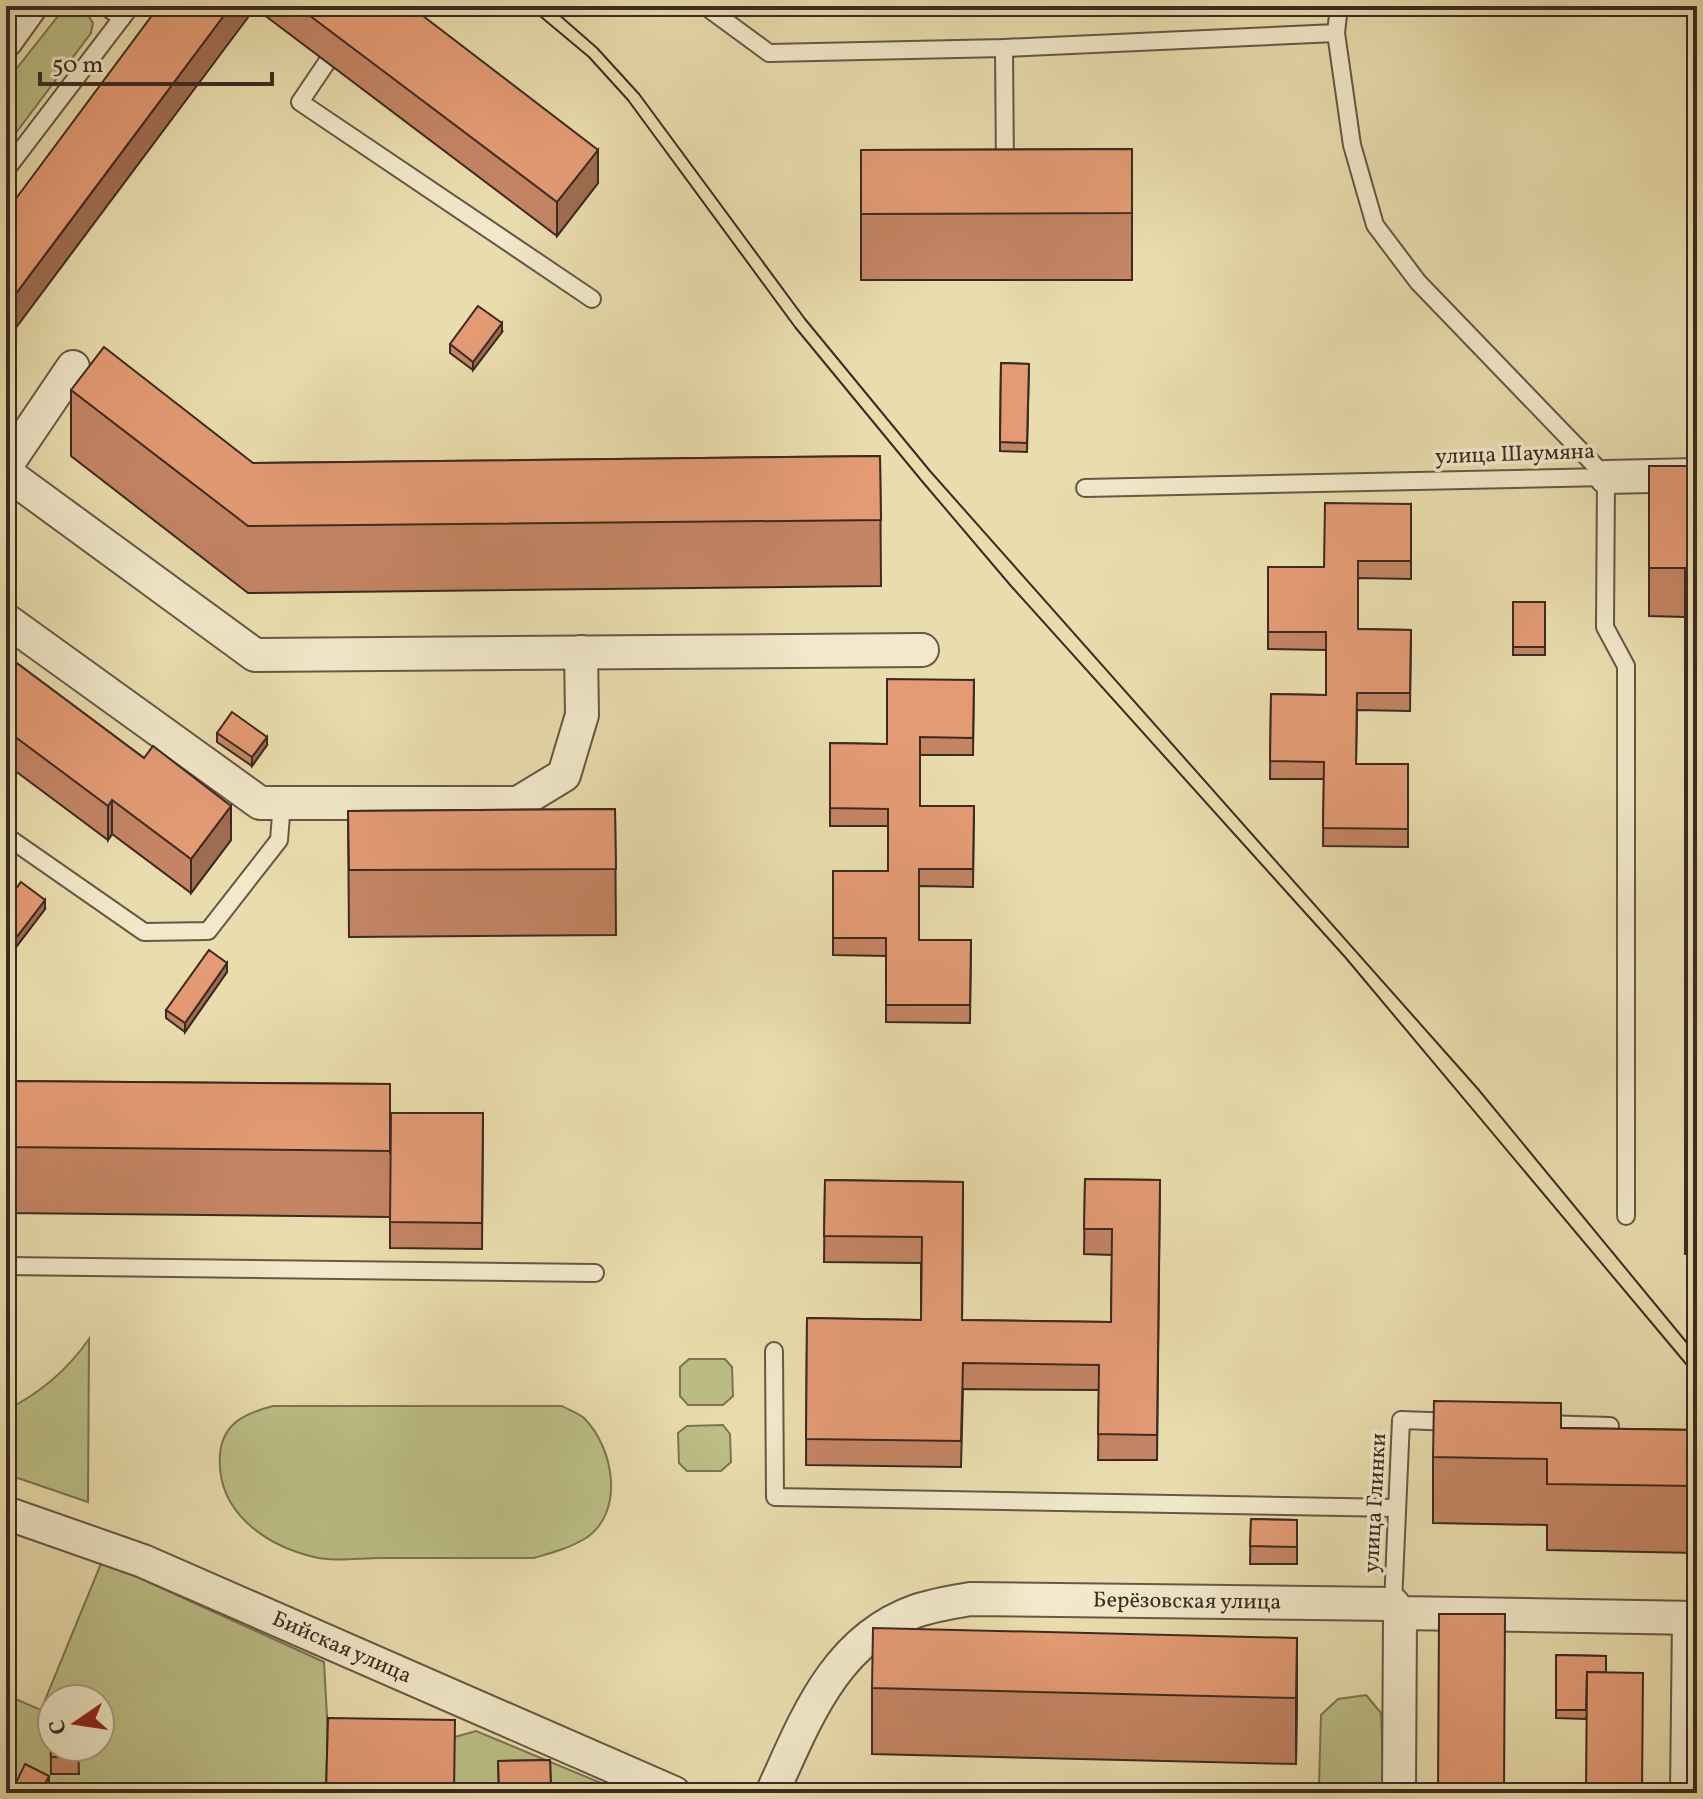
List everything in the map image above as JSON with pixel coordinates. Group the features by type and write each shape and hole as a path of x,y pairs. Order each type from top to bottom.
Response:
{"street":[{"path":"6,41 31,6"},
{"path":"6,466 73,367"},
{"path":"6,473 255,655 922,650"},
{"path":"1606,477 1697,475"},
{"path":"6,620 260,803 518,803 564,775 582,715 581,652"},
{"name":"Бийская улица","path":"6,1513 143,1561 674,1793"},
{"name":"Берёзовская улица","path":"772,1793 815,1700 839,1666 891,1622 916,1611 970,1599 1693,1618"},
{"path":"1397,1609 1399,1793"},
{"path":"1687,1793 1693,1618"}],"lane":[{"path":"6,170 127,12 105,6"},
{"path":"705,6 769,53 1004,48 1336,33"},
{"name":"улица Шаумяна","path":"1339,6 1336,33 1352,145 1375,225 1418,282 1606,477"},
{"path":"1004,48 1005,189"},
{"path":"327,62 300,102 592,299"},
{"path":"1606,477 1605,627 1626,666 1626,1216"},
{"name":"улица Шаумяна","path":"1085,488 1606,477"},
{"path":"6,836 144,932 208,931 279,840 282,803"},
{"path":"6,1266 595,1273"},
{"path":"774,1351 775,1497 1397,1508"},
{"name":"улица Глинки","path":"1397,1609 1401,1420 1476,1422"},
{"path":"1520,1424 1610,1426"}],"green space":[{"path":"66,6 79,8 88,16 93,23 91,33 6,146 6,82"},
{"path":"89,1339 88,1502 6,1474 6,1410 52,1380"},
{"path":"689,1359 725,1359 732,1367 733,1396 723,1405 688,1405 680,1396 680,1367"},
{"path":"273,1406 562,1406 584,1418 602,1446 611,1480 606,1512 598,1527 586,1538 534,1558 338,1560 295,1551 261,1534 247,1522 226,1493 221,1475 222,1444 231,1427 245,1416"},
{"path":"723,1425 730,1434 731,1462 721,1471 687,1471 679,1463 678,1433 687,1426"},
{"path":"102,1561 324,1662 328,1735 455,1737 476,1731 625,1793 6,1793 6,1695 36,1708 36,1763 116,1763 116,1683 52,1683"},
{"path":"1366,1695 1381,1713 1384,1793 1322,1793 1319,1785 1321,1715 1338,1699"}],"building":[{"path":"159,6 231,6 6,307 6,212"},
{"path":"297,6 410,6 598,150 557,202"},
{"path":"1689,6 1697,6 1697,42 1689,42"},
{"path":"1132,149 1132,213 861,214 861,150"},
{"path":"478,306 502,323 473,362 450,344"},
{"path":"104,347 253,463 880,456 881,520 248,526 71,390"},
{"path":"6,357 15,364 6,376"},
{"path":"1001,363 1029,364 1027,443 1000,442"},
{"path":"1649,466 1697,466 1697,1205 1685,1205 1685,568 1649,568"},
{"path":"1325,503 1411,504 1411,561 1358,561 1358,629 1411,630 1410,693 1357,693 1356,764 1408,764 1408,829 1323,828 1324,762 1270,761 1271,694 1326,695 1326,632 1268,632 1268,567 1324,567"},
{"path":"1513,602 1545,602 1545,647 1513,647"},
{"path":"6,655 144,758 153,746 231,806 191,859 112,800 108,806 6,730"},
{"path":"887,679 974,680 973,738 920,737 920,806 974,806 973,869 919,869 919,940 971,940 970,1005 886,1005 886,938 833,938 833,871 888,871 888,809 830,808 830,743 887,744"},
{"path":"232,712 267,737 252,757 217,733"},
{"path":"615,809 616,869 349,870 348,811"},
{"path":"21,882 45,900 16,938 6,931 6,902"},
{"path":"209,950 227,963 185,1023 166,1010"},
{"path":"6,1081 390,1084 390,1151 6,1147"},
{"path":"391,1113 483,1113 482,1223 390,1222"},
{"path":"1085,1179 1160,1180 1157,1435 1098,1434 1099,1365 963,1363 961,1441 806,1439 807,1318 921,1320 922,1237 824,1236 825,1180 963,1182 962,1320 1111,1322 1112,1229 1084,1229"},
{"path":"1434,1401 1561,1403 1561,1428 1697,1430 1697,1486 1547,1484 1547,1459 1433,1457"},
{"path":"1251,1519 1297,1520 1297,1547 1250,1546"},
{"path":"1439,1614 1505,1614 1504,1793 1438,1793"},
{"path":"873,1628 1297,1638 1296,1698 872,1688"},
{"path":"1556,1655 1606,1656 1606,1673 1587,1672 1586,1710 1556,1710"},
{"path":"1587,1672 1643,1673 1642,1793 1586,1793"},
{"path":"328,1718 455,1720 454,1793 326,1792"},
{"path":"550,1760 551,1787 499,1788 498,1761"},
{"path":"25,1764 49,1776 40,1793 25,1793 14,1787"}],"tram line":[{"path":"528,6 589,57 628,100 795,327 921,480 1011,586 1345,957 1697,1377"},
{"path":"549,6 597,48 639,94 805,319 930,471 1478,1089 1697,1355"}]}
